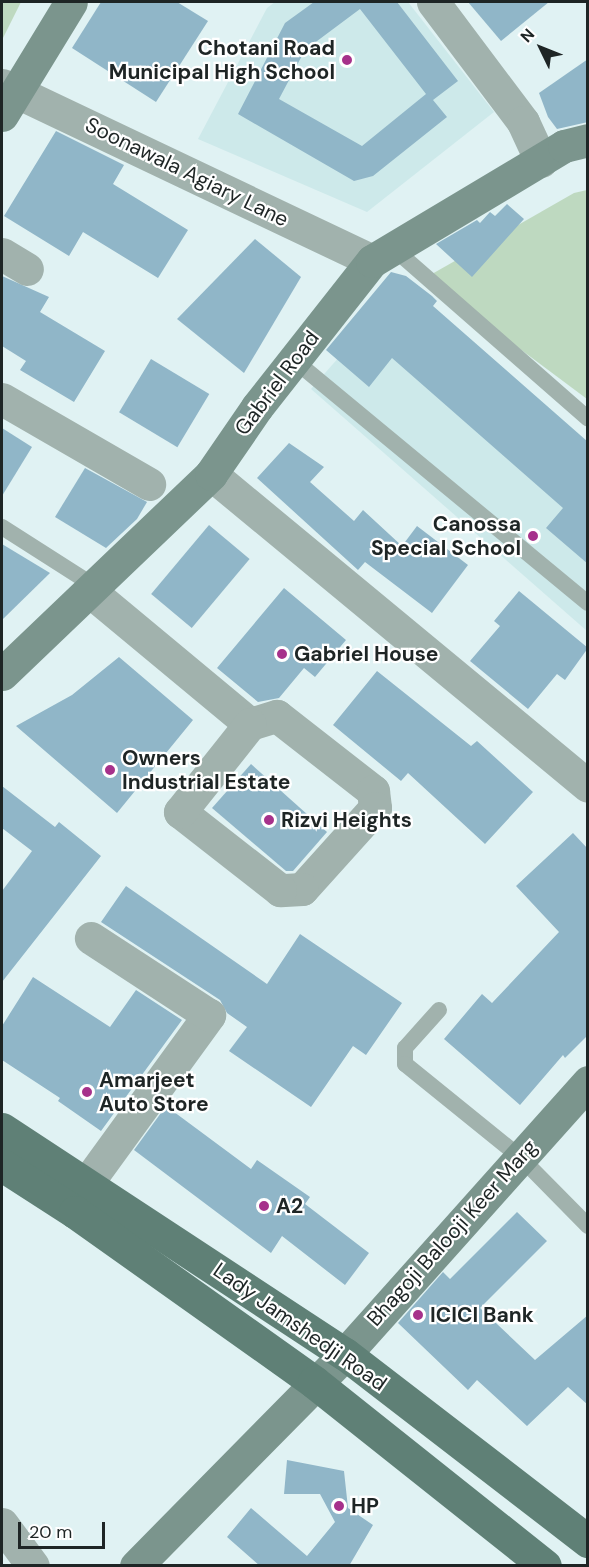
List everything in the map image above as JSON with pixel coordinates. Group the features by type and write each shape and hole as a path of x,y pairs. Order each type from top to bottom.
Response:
{"main road":[{"name":"Lady Jamshedji Road","path":"2,1129 345,1354 588,1541"},
{"name":"Lady Jamshedji Road","path":"2,1165 75,1212 314,1382 545,1566"}],"street":[{"path":"7,97 71,2"},
{"path":"433,2 523,122 541,161"},
{"name":"Soonawala Agiary Lane","path":"7,97 382,255"},
{"name":"Gabriel Road","path":"2,674 211,474 294,360 382,255 564,146 588,140"},
{"path":"2,399 149,484"},
{"path":"211,474 588,786"},
{"path":"93,589 250,724"},
{"path":"277,716 373,790 375,808 302,889 280,890 180,812 250,724 277,716"},
{"path":"87,1183 209,1016 91,938"},
{"name":"Bhagoji Balooji Keer Marg","path":"136,1566 314,1382 345,1354 588,1082"},
{"path":"2,1524 33,1566"}],"lane":[{"path":"382,255 588,419"},
{"path":"294,360 588,603"},
{"path":"2,527 93,589"},
{"path":"439,1010 405,1048 405,1064 520,1157 588,1226"}],"shaded area":[{"name":"Chotani Road Municipal High School","path":"275,2 408,2 494,112 367,212 198,139 267,8"},
{"name":"Canossa Special School","path":"405,282 587,441 587,631 311,389"}],"green space":[{"path":"2,2 21,2 2,40"},
{"path":"587,190 587,399 425,278 574,193"}],"building":[{"path":"101,2 177,2 208,21 156,102 72,48"},
{"path":"314,2 397,2 458,81 433,100 447,117 373,176 354,181 238,114 285,23","holes":["360,9 426,94 362,146 279,99 305,50"]},
{"path":"468,2 549,2 501,41"},
{"path":"588,59 588,122 557,129 548,117 539,93"},
{"path":"56,131 124,165 113,184 188,230 158,278 83,232 69,256 4,216"},
{"path":"507,204 524,219 472,277 436,244 477,220 480,223 490,212 495,216"},
{"path":"255,239 301,277 244,373 177,319"},
{"path":"391,272 406,276 432,296 437,301 433,306 588,442 588,564 546,528 563,508 392,358 369,387 326,350"},
{"path":"2,276 49,297 40,312 105,351 74,402 20,370 26,361 2,346"},
{"path":"151,359 209,394 177,447 119,412"},
{"path":"2,428 32,447 2,496"},
{"path":"289,443 324,467 310,482 354,521 363,510 402,546 417,526 468,565 432,613 365,562 358,570 257,478"},
{"path":"85,468 147,502 137,519 106,548 55,517"},
{"path":"209,525 250,559 192,628 151,594"},
{"path":"2,544 50,573 2,620"},
{"name":"Gabriel House","path":"284,588 346,640 315,677 304,668 279,698 258,702 217,668"},
{"path":"519,591 588,648 565,680 557,674 528,709 470,661 500,626 494,621"},
{"name":"Owners Industrial Estate","path":"119,657 193,720 117,813 16,726 72,695"},
{"path":"377,671 471,746 477,741 533,792 485,844 408,773 401,781 333,725"},
{"name":"Rizvi Heights","path":"251,764 327,832 293,871 286,871 212,808"},
{"path":"2,786 55,827 59,822 101,856 2,982 2,891 32,851 2,828"},
{"path":"573,833 588,849 588,1035 565,1058 563,1055 520,1105 444,1039 482,994 492,1003 559,932 516,886"},
{"path":"126,886 267,984 300,934 402,1003 366,1055 353,1046 311,1107 229,1051 247,1027 227,1013 220,1000 101,922"},
{"path":"33,977 110,1027 136,990 182,1020 101,1131 58,1101 60,1098 2,1060 2,1026"},
{"path":"166,1106 251,1169 257,1160 310,1197 305,1204 369,1253 345,1285 282,1236 271,1253 134,1150"},
{"path":"517,1212 547,1241 480,1308 535,1360 588,1315 588,1405 568,1387 527,1426 477,1380 468,1390 398,1323 443,1272 450,1279"},
{"path":"287,1460 344,1471 348,1508 373,1525 349,1566 260,1566 227,1537 251,1508 307,1556 335,1522 320,1494 284,1494"}],"place":[{"name":"Chotani Road Municipal High School","path":"347,60"},
{"name":"Canossa Special School","path":"533,536"},
{"name":"Gabriel House","path":"282,654"},
{"name":"Owners Industrial Estate","path":"110,770"},
{"name":"Rizvi Heights","path":"269,820"},
{"name":"Amarjeet Auto Store","path":"87,1092"},
{"name":"A2","path":"264,1206"},
{"name":"ICICI Bank","path":"418,1315"},
{"name":"HP","path":"339,1506"}]}
